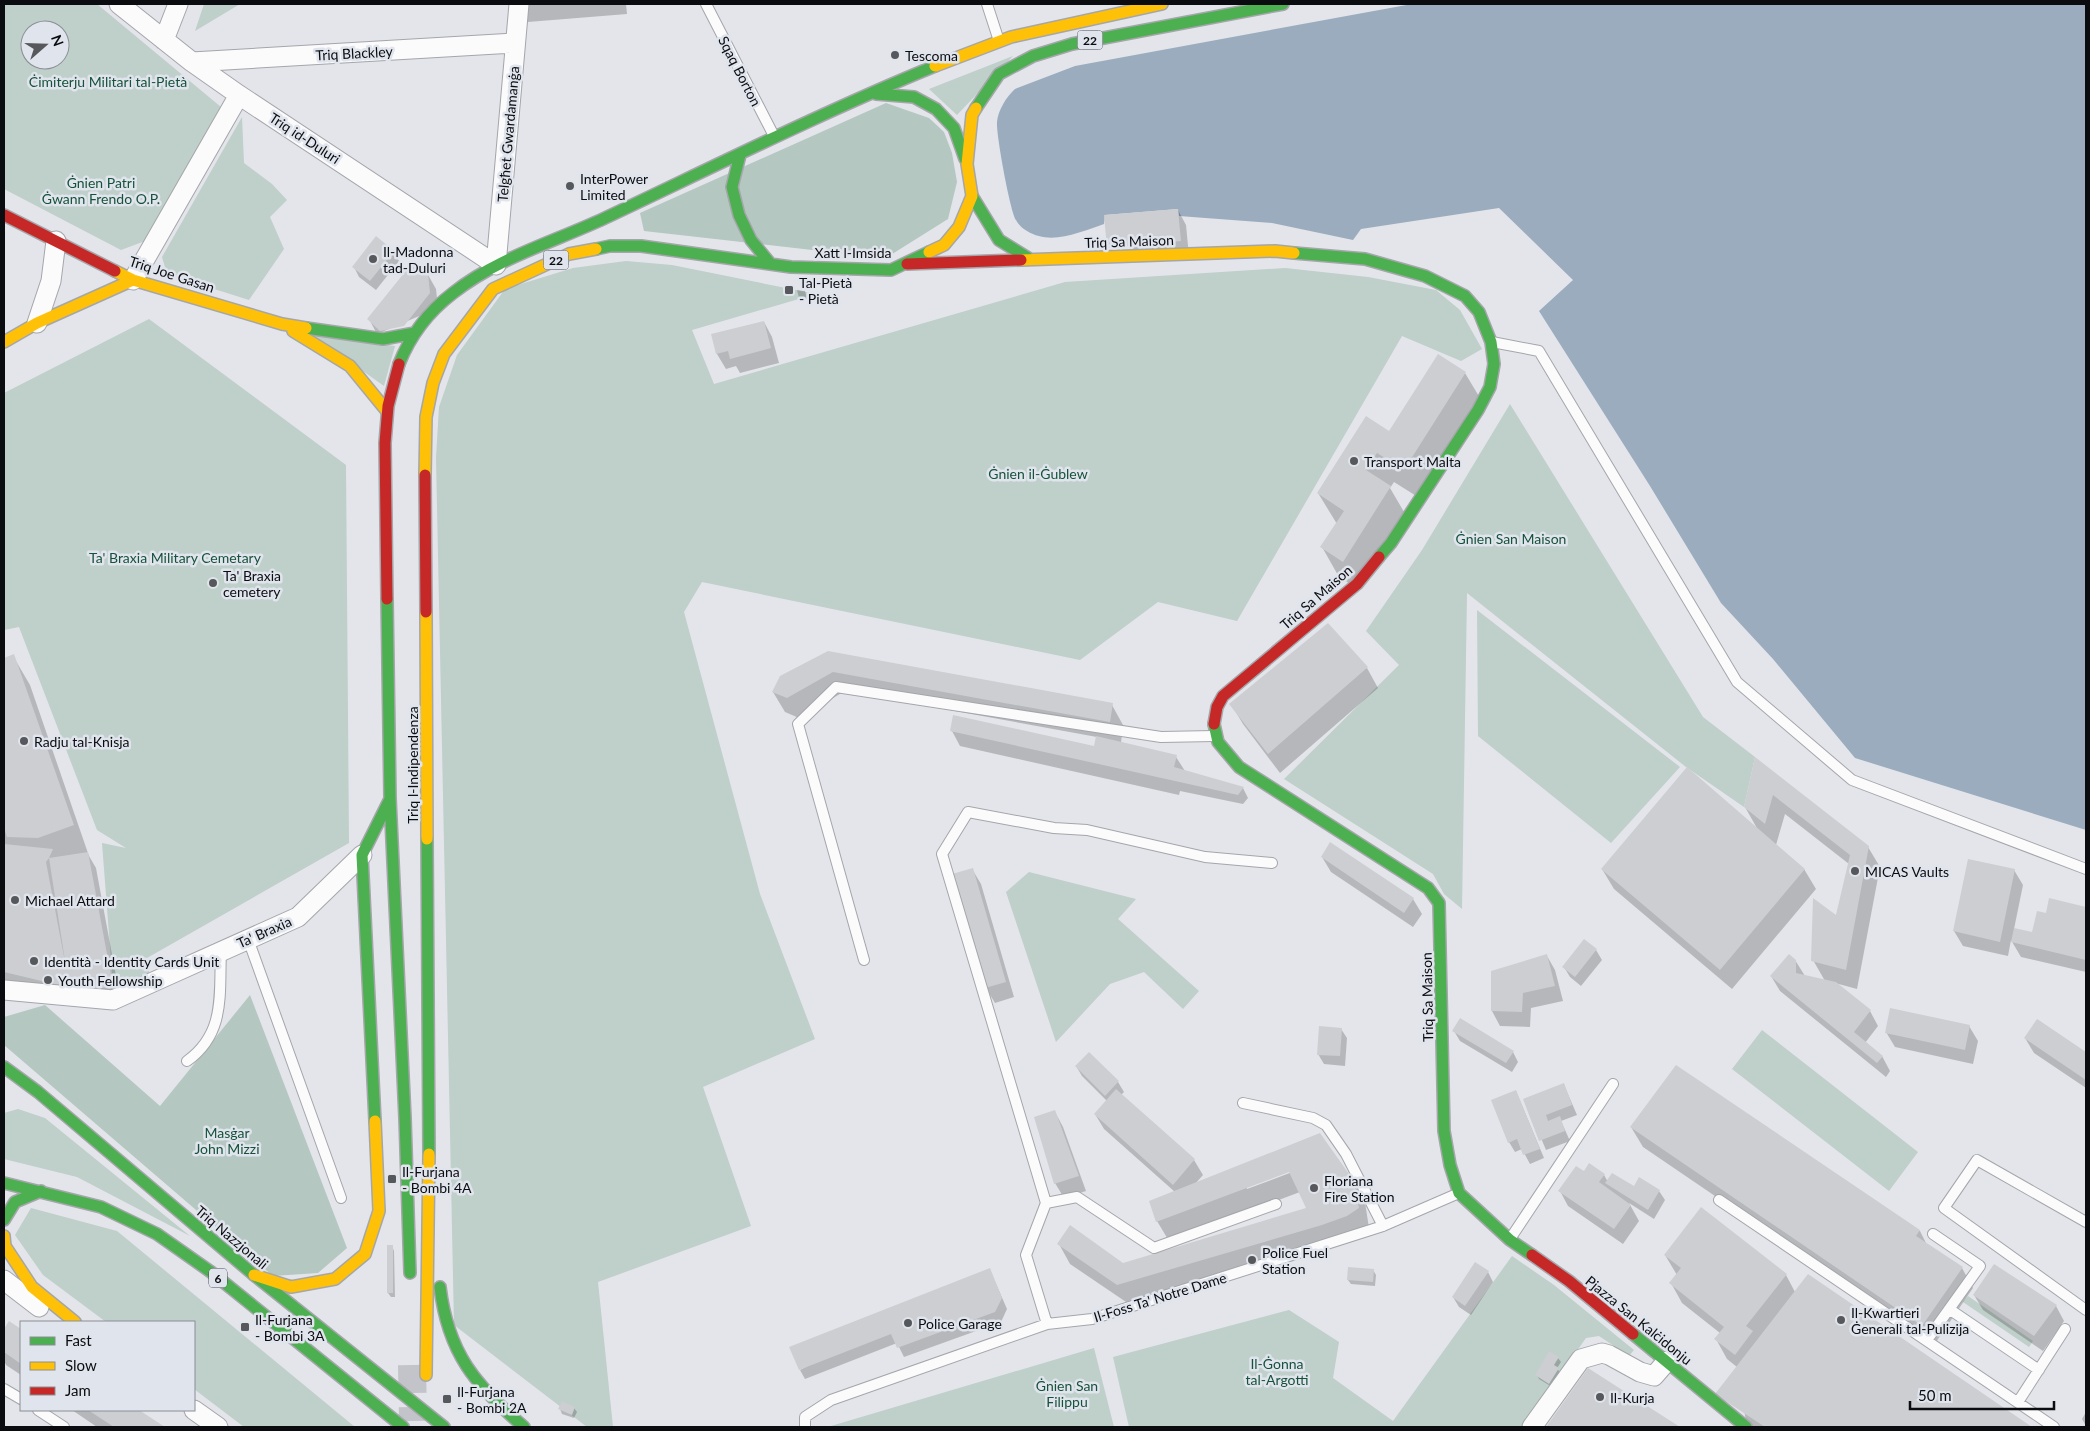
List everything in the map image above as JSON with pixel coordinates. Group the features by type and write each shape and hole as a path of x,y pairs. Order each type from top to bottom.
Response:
{"main road":[{"name":"22","path":"415,333 434,309 476,276 496,264 588,226 870,94 999,41 1162,4"},
{"name":"22","path":"972,196 967,164 972,115 999,74 1033,56 1072,44 1282,4"},
{"path":"870,94 914,97 936,109 954,128 967,164"},
{"path":"740,155 732,187 739,215 751,240 769,262"},
{"path":"972,196 999,240 1028,258"},
{"name":"Xatt l-Imsida","path":"426,417 433,383 444,354 493,289 569,254 610,246 641,246 769,262 791,267 891,270 944,245 959,227 972,196"},
{"name":"Triq Joe Gasan","path":"4,214 134,280 282,324 374,339 415,333"},
{"name":"Triq Sa Maison","path":"907,264 1028,258 1097,258 1275,251 1364,259 1425,276 1464,296 1480,312 1491,342 1494,364 1490,387 1478,410 1391,543 1357,584 1223,696 1214,712 1214,736 1224,752 1239,767 1428,888 1439,903 1444,1131 1450,1165 1459,1193 1510,1240"},
{"path":"4,342 37,323 134,280"},
{"name":"Triq Joe Gasan","path":"282,324 350,366 386,410"},
{"name":"Triq l-Indipendenza","path":"410,1286 405,1108 390,798 385,443 386,410 394,374 415,333"},
{"name":"Triq l-Indipendenza","path":"426,417 429,1114"},
{"path":"254,1275 291,1287 335,1279 365,1254 378,1211 362,855 390,798"},
{"name":"Triq Nazzjonali","path":"4,1067 38,1092 254,1275 444,1427"},
{"path":"426,1375 429,1114"},
{"path":"429,1114 440,1299 448,1336 462,1362 502,1410 524,1427"},
{"name":"6","path":"4,1183 41,1190 101,1207 157,1234 224,1283 403,1427"},
{"path":"4,1220 15,1202 41,1190"},
{"path":"4,1236 5,1246 32,1287 74,1321"},
{"name":"Pjazza San Kalċidonju","path":"1510,1240 1569,1281 1746,1427"}],"street":[{"name":"Triq id-Duluri","path":"119,4 192,62 239,95 496,264"},
{"path":"164,40 178,4"},
{"name":"Telgħet Gwardamanġa","path":"496,264 519,4"},
{"name":"Triq Blackley","path":"192,62 515,44"},
{"path":"134,280 239,95"},
{"path":"37,323 51,280 56,241"},
{"name":"Ta' Braxia","path":"4,990 113,1000 298,917 362,855"},
{"path":"4,1280 39,1307 68,1321"},
{"path":"1532,1427 1581,1359 1602,1353 1640,1372 1654,1376 1667,1361"},
{"path":"195,1411 218,1427"}],"lane":[{"name":"Sqaq Borton","path":"706,4 775,138"},
{"path":"987,4 999,41"},
{"path":"1491,342 1539,351 1737,682 1852,780 2086,869"},
{"path":"864,960 798,724 836,687 1161,737 1214,736"},
{"path":"1047,1324 1026,1256 1046,1204 942,854 968,812 1054,828 1087,830 1205,856 1272,863"},
{"path":"248,939 341,1198"},
{"path":"187,1060 196,1054 206,1043 216,1025 220,1005 221,952"},
{"path":"1510,1240 1613,1084"},
{"path":"1243,1103 1313,1118 1326,1125 1346,1154 1383,1226"},
{"path":"2086,1222 1977,1160 1944,1208 2086,1310"},
{"name":"Il-Foss Ta' Notre Dame","path":"806,1424 831,1400 1047,1324 1092,1319 1383,1226 1459,1193"},
{"path":"1046,1204 1078,1197 1154,1248 1276,1204"},
{"path":"1719,1200 2054,1427"},
{"path":"1927,1340 1980,1266 1933,1234"},
{"path":"1949,1309 2039,1370"},
{"path":"2018,1402 2065,1329"},
{"path":"4,1389 20,1398"},
{"path":"40,1411 64,1427"}],"green space":[{"name":"Ċimiterju Militari tal-Pietà","path":"4,4 97,4 221,107 145,241 121,250 4,189"},
{"path":"204,4 240,4 195,31"},
{"path":"1013,56 957,115 929,89"},
{"path":"886,103 929,118 944,132 952,153 957,182 948,219 889,256 865,256 644,231 640,213"},
{"path":"242,117 244,163 272,184 287,200 270,217 284,249 249,300 167,274 162,257"},
{"name":"Ġnien il-Ġublew","path":"626,261 672,265 816,294 692,330 714,384 1065,282 1285,268 1368,277 1436,290 1460,310 1482,349 1461,361 1402,336 1237,621 1158,602 1080,660 702,582 684,612 760,894 815,1039 703,1087 751,1226 598,1282 613,1427 587,1427 454,1325 436,458 439,407 457,355 505,289 573,268"},
{"name":"Ta' Braxia Military Cemetary","path":"149,319 346,465 349,843 147,958 150,980 113,986 102,843 126,848 97,830 19,627 4,630 4,393"},
{"path":"311,334 395,346 384,386"},
{"name":"Ġnien San Maison","path":"1510,404 1703,717 1755,757 1744,807 1686,767 1467,593 1462,909 1444,894 1433,874 1284,779 1399,665 1366,631 1422,550"},
{"path":"1477,610 1680,767 1611,843 1478,736"},
{"path":"1029,872 1136,899 1118,919 1199,991 1183,1009 1144,972 1110,984 1056,1042 1006,892"},
{"name":"Masġar John Mizzi","path":"250,995 347,1248 318,1273 273,1276 4,1045 4,1017 45,1005 160,1106"},
{"path":"1762,1030 1918,1152 1889,1191 1732,1069"},
{"path":"18,1109 45,1118 190,1236 77,1177 4,1159 4,1113"},
{"path":"31,1208 117,1231 355,1427 244,1427 195,1390 195,1321 105,1321 43,1275 15,1235"},
{"name":"Il-Ġonna tal-Argotti","path":"1512,1256 1554,1285 1634,1350 1629,1356 1599,1336 1586,1338 1523,1427 1129,1427 1113,1357 1289,1310 1339,1342 1333,1378 1393,1421"},
{"path":"1968,1296 2033,1341 2029,1347 1963,1302"},
{"name":"Ġnien San Filippu","path":"1094,1348 1114,1427 831,1427 831,1426"}],"water":[{"path":"1412,4 2086,4 2086,830 1855,758 1773,659 1721,603 1650,486 1539,311 1573,280 1499,208 1361,229 1353,240 1272,223 1179,216 1178,209 1105,215 1104,224 1075,234 1056,237 1036,235 1024,229 1016,220 1004,172 997,122 1003,104 1015,89 1075,66"}],"building":[{"path":"1178,209 1181,241 1107,248 1104,215"},
{"name":"Il-Madonna tad-Duluri","path":"376,236 394,251 370,281 352,267"},
{"path":"413,262 428,273 430,293 404,326 380,331 367,319"},
{"path":"764,321 771,348 730,359 728,351 716,354 711,334"},
{"name":"Transport Malta","path":"1438,354 1466,372 1404,470 1377,453 1366,470 1391,486 1343,562 1320,547 1344,511 1317,493 1366,416 1389,431"},
{"path":"1328,623 1368,667 1268,754 1229,704"},
{"path":"828,651 1113,703 1110,722 833,672 787,698 772,692 780,676"},
{"name":"Radju tal-Knisja","path":"14,654 74,825 38,838 7,837 4,828 4,658"},
{"path":"953,715 1094,746 1096,736 1177,755 1174,767 1244,787 1238,795 950,731"},
{"name":"MICAS Vaults","path":"1755,757 1869,846 1846,970 1811,961 1813,898 1836,915 1850,855 1773,795 1765,824 1744,807"},
{"path":"1687,767 1805,869 1720,970 1601,869"},
{"path":"1330,842 1414,898 1404,913 1321,857"},
{"path":"4,844 53,849 49,858 88,852 113,986 72,993 71,988 4,972","holes":["49,858 66,967 46,862"]},
{"path":"1968,859 2015,869 2000,942 1953,931"},
{"path":"973,868 1006,982 985,988 952,874"},
{"path":"2049,898 2086,907 2086,960 2011,942 2014,928 2032,932 2037,911 2046,913"},
{"path":"1584,939 1597,949 1575,977 1562,967"},
{"path":"1547,954 1555,986 1523,993 1522,1012 1491,1011 1491,971"},
{"path":"1789,954 1796,960 1796,973 1836,982 1871,1010 1854,1032 1883,1056 1877,1063 1770,976"},
{"path":"1890,1008 1970,1025 1965,1050 1885,1033"},
{"path":"1460,1018 1514,1051 1506,1063 1452,1031"},
{"path":"2037,1019 2086,1052 2086,1080 2024,1038"},
{"path":"1319,1026 1342,1028 1340,1056 1317,1055"},
{"path":"1089,1052 1119,1081 1105,1096 1075,1066"},
{"path":"1676,1065 1920,1230 1916,1236 1963,1267 1922,1326 1630,1127"},
{"path":"1564,1083 1572,1105 1546,1115 1548,1121 1560,1116 1565,1131 1539,1141 1523,1099"},
{"path":"1116,1089 1195,1159 1173,1185 1094,1114"},
{"path":"1516,1090 1540,1149 1523,1155 1517,1139 1508,1143 1491,1100"},
{"path":"1055,1110 1079,1176 1054,1184 1034,1117"},
{"path":"1320,1133 1354,1181 1359,1208 1347,1216 1117,1285 1057,1244 1070,1225 1123,1263 1306,1208 1289,1172 1156,1222 1149,1201"},
{"path":"1589,1163 1605,1174 1599,1182 1631,1205 1614,1229 1558,1191 1576,1166 1584,1171"},
{"path":"1612,1173 1634,1186 1639,1177 1660,1190 1648,1210 1605,1183"},
{"path":"1701,1207 1787,1274 1746,1326 1753,1331 1735,1355 1714,1339 1724,1327 1669,1283 1681,1268 1664,1255"},
{"path":"387,1245 393,1245 393,1293 387,1293"},
{"path":"1475,1262 1489,1271 1465,1306 1452,1297"},
{"path":"1994,1264 2057,1305 2034,1336 1973,1295"},
{"path":"1348,1267 1374,1269 1373,1282 1347,1280"},
{"name":"Police Garage","path":"990,1268 1002,1298 995,1312 897,1348 891,1334 799,1370 789,1347"},
{"path":"1808,1274 2032,1427 1765,1427 1715,1394"},
{"path":"9,1321 20,1328 20,1363 4,1352 4,1329"},
{"path":"1549,1351 1559,1357 1554,1365 1559,1368 1549,1384 1535,1375"},
{"name":"Il-Kurja","path":"1588,1368 1680,1427 1546,1427"},
{"path":"562,1401 575,1407 572,1415 558,1409"},
{"path":"90,1411 141,1411 165,1427 114,1427"}],"tunnel":[{"path":"412,1365 413,1421"}],"traffic: fast":[{"path":"976,108 999,74 1033,56 1072,44 1283,4"},
{"path":"399,364 414,334 428,316 453,293 488,270 526,251 586,227 810,121 935,66"},
{"path":"876,94 914,97 936,109 954,128 965,159"},
{"path":"740,155 732,187 739,215 751,240 769,262"},
{"path":"972,196 999,240 1028,258"},
{"path":"596,249 610,246 641,246 791,267 891,270 929,252"},
{"path":"1294,253 1365,259 1425,276 1465,296 1479,312 1491,342 1494,364 1490,387 1478,410 1391,543 1379,557"},
{"path":"306,328 383,339 415,333"},
{"path":"387,599 390,798 405,1118 410,1273"},
{"path":"1214,724 1218,742 1239,767 1428,888 1439,903 1444,1131 1450,1165 1459,1193 1510,1240 1532,1255"},
{"path":"375,1121 362,855 390,799"},
{"path":"427,839 429,1154"},
{"path":"4,1067 38,1092 254,1275 444,1427"},
{"path":"4,1183 101,1207 157,1234 211,1272 403,1427"},
{"path":"4,1220 15,1202 41,1191"},
{"path":"440,1287 450,1331 457,1349 467,1366 491,1397 524,1427"},
{"path":"1633,1334 1746,1427"}],"traffic: slow":[{"path":"935,66 1011,37 1162,4"},
{"path":"929,252 944,245 959,227 972,196 967,164 972,115 976,108"},
{"path":"425,475 426,417 433,383 444,354 493,289 569,254 596,249"},
{"path":"1021,260 1275,251 1294,253"},
{"path":"115,271 133,280 282,324 306,328"},
{"path":"4,342 37,323 133,280"},
{"path":"293,331 350,366 386,410"},
{"path":"426,612 427,839"},
{"path":"254,1275 291,1287 335,1279 365,1254 379,1211 375,1121"},
{"path":"426,1375 429,1154"},
{"path":"4,1236 5,1246 32,1287 74,1321"}],"traffic: jam":[{"path":"4,215 115,271"},
{"path":"907,264 1021,260"},
{"path":"387,599 385,443 388,406 399,364"},
{"path":"425,475 426,612"},
{"path":"1214,724 1217,707 1223,696 1357,584 1379,557"},
{"path":"1532,1255 1569,1281 1633,1334"}],"place":[{"name":"Tescoma","path":"895,55"},
{"name":"InterPower Limited","path":"570,186"},
{"name":"Il-Madonna tad-Duluri","path":"373,259"},
{"name":"Tal-Pietà - Pietà","path":"789,290"},
{"name":"Transport Malta","path":"1354,461"},
{"name":"Ta' Braxia cemetery","path":"213,583"},
{"name":"Radju tal-Knisja","path":"24,741"},
{"name":"MICAS Vaults","path":"1855,871"},
{"name":"Michael Attard","path":"15,900"},
{"name":"Identità - Identity Cards Unit","path":"34,961"},
{"name":"Youth Fellowship","path":"48,980"},
{"name":"Il-Furjana - Bombi 4A","path":"392,1179"},
{"name":"Floriana Fire Station","path":"1314,1188"},
{"name":"Police Fuel Station","path":"1252,1260"},
{"name":"Il-Kwartieri Ġenerali tal-Pulizija","path":"1841,1320"},
{"name":"Police Garage","path":"908,1323"},
{"name":"Il-Furjana - Bombi 3A","path":"245,1327"},
{"name":"Il-Kurja","path":"1600,1397"},
{"name":"Il-Furjana - Bombi 2A","path":"447,1399"}],"park label":[{"name":"Ġnien Patri Ġwann Frendo O.P.","path":"101,190"}]}
